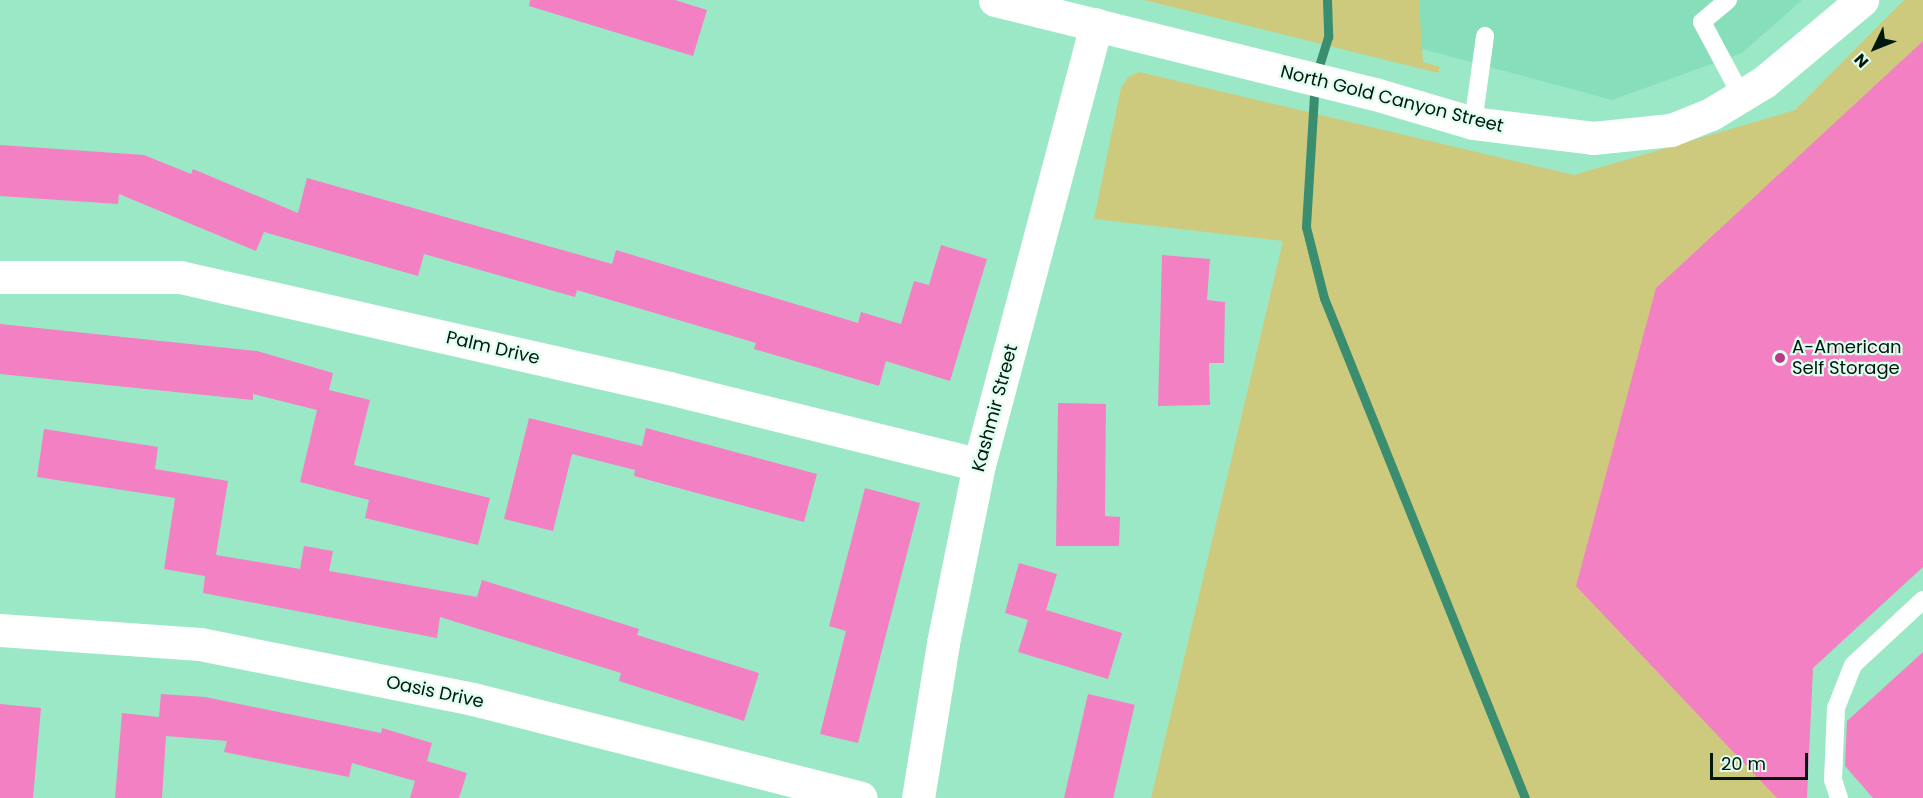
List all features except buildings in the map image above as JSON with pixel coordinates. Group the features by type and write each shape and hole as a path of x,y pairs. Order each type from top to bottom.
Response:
{"street":[{"name":"North Gold Canyon Street","path":"995,0 1082,14 1473,123 1593,138 1671,130 1742,97 1822,38 1862,0"},
{"name":"Kashmir Street","path":"918,798 943,643 979,465 1082,14"},
{"name":"Palm Drive","path":"0,277 180,277 669,388 979,465"},
{"name":"Oasis Drive","path":"0,630 200,644 473,699 861,798"}],"lane":[{"path":"1728,0 1702,22 1742,97"},
{"path":"1473,123 1485,36"},
{"path":"1839,798 1833,780 1836,708 1853,665 1923,600"}],"shaded area":[{"path":"1144,0 1419,0 1423,62 1440,67 1438,73"},
{"path":"1395,0 1802,0 1742,53 1612,100 1415,47"},
{"path":"1904,0 1923,0 1923,41 1778,798 1151,798 1283,241 1094,219 1121,88 1128,77 1139,72 1574,175 1795,110"}],"waterway":[{"path":"1327,0 1328,37 1315,79 1306,227 1324,298 1525,798"}],"place":[{"name":"A-American Self Storage","path":"1780,358"}]}
